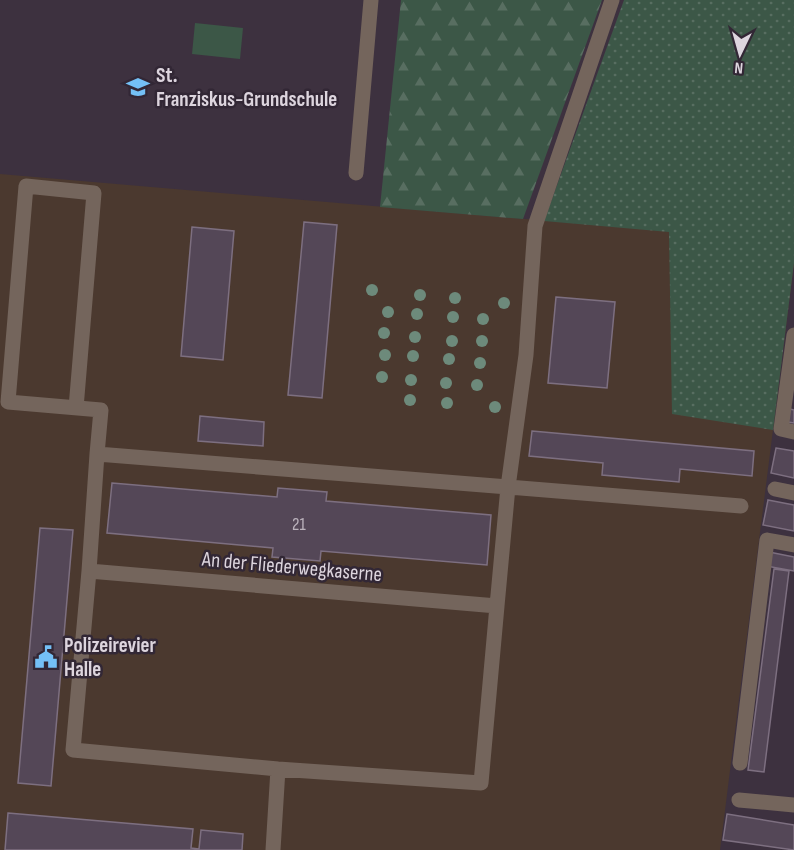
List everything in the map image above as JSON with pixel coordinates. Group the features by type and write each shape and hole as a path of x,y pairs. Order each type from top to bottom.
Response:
{"street":[{"path":"356,173 371,0"},
{"path":"76,408 94,193 26,186 8,402 76,408 100,410 73,750 278,769 482,783 507,487 526,354 536,226 612,0"},
{"path":"794,335 781,429 794,432"},
{"path":"97,454 741,506"},
{"path":"776,489 794,493"},
{"path":"740,763 767,540 794,545"},
{"name":"An der Fliederwegkaserne","path":"89,571 497,606"},
{"path":"273,850 278,769"},
{"path":"739,800 794,805"}],"shaded area":[{"path":"0,174 794,242 794,263 720,850 0,850"}],"green space":[{"path":"401,0 602,0 523,219 380,207"},
{"path":"624,0 794,0 794,263 773,430 672,414 669,232 544,221"},
{"path":"195,23 243,28 240,59 192,54"}],"building":[{"path":"304,222 337,225 322,398 288,395"},
{"path":"192,227 234,231 223,360 181,356"},
{"path":"556,297 615,302 607,388 548,383"},
{"path":"790,409 794,410 794,423 788,422"},
{"path":"200,416 264,422 263,446 198,441"},
{"path":"532,431 754,451 752,476 680,469 679,482 602,475 603,463 529,456"},
{"path":"776,448 794,451 794,478 771,473"},
{"path":"112,483 277,497 278,488 327,492 326,501 491,515 487,565 321,551 320,561 272,557 273,548 107,533"},
{"path":"768,500 794,505 794,531 763,525"},
{"name":"Polizeirevier Halle","path":"40,528 73,530 51,786 18,783"},
{"path":"769,552 794,557 794,571 766,566"},
{"path":"774,569 789,571 764,772 748,770"},
{"path":"8,813 193,829 191,848 199,849 201,830 243,834 242,850 5,850"},
{"path":"727,814 794,825 794,850 723,840"}],"place":[{"name":"St. Franziskus-Grundschule","path":"138,87"},
{"name":"Polizeirevier Halle","path":"46,657"}]}
